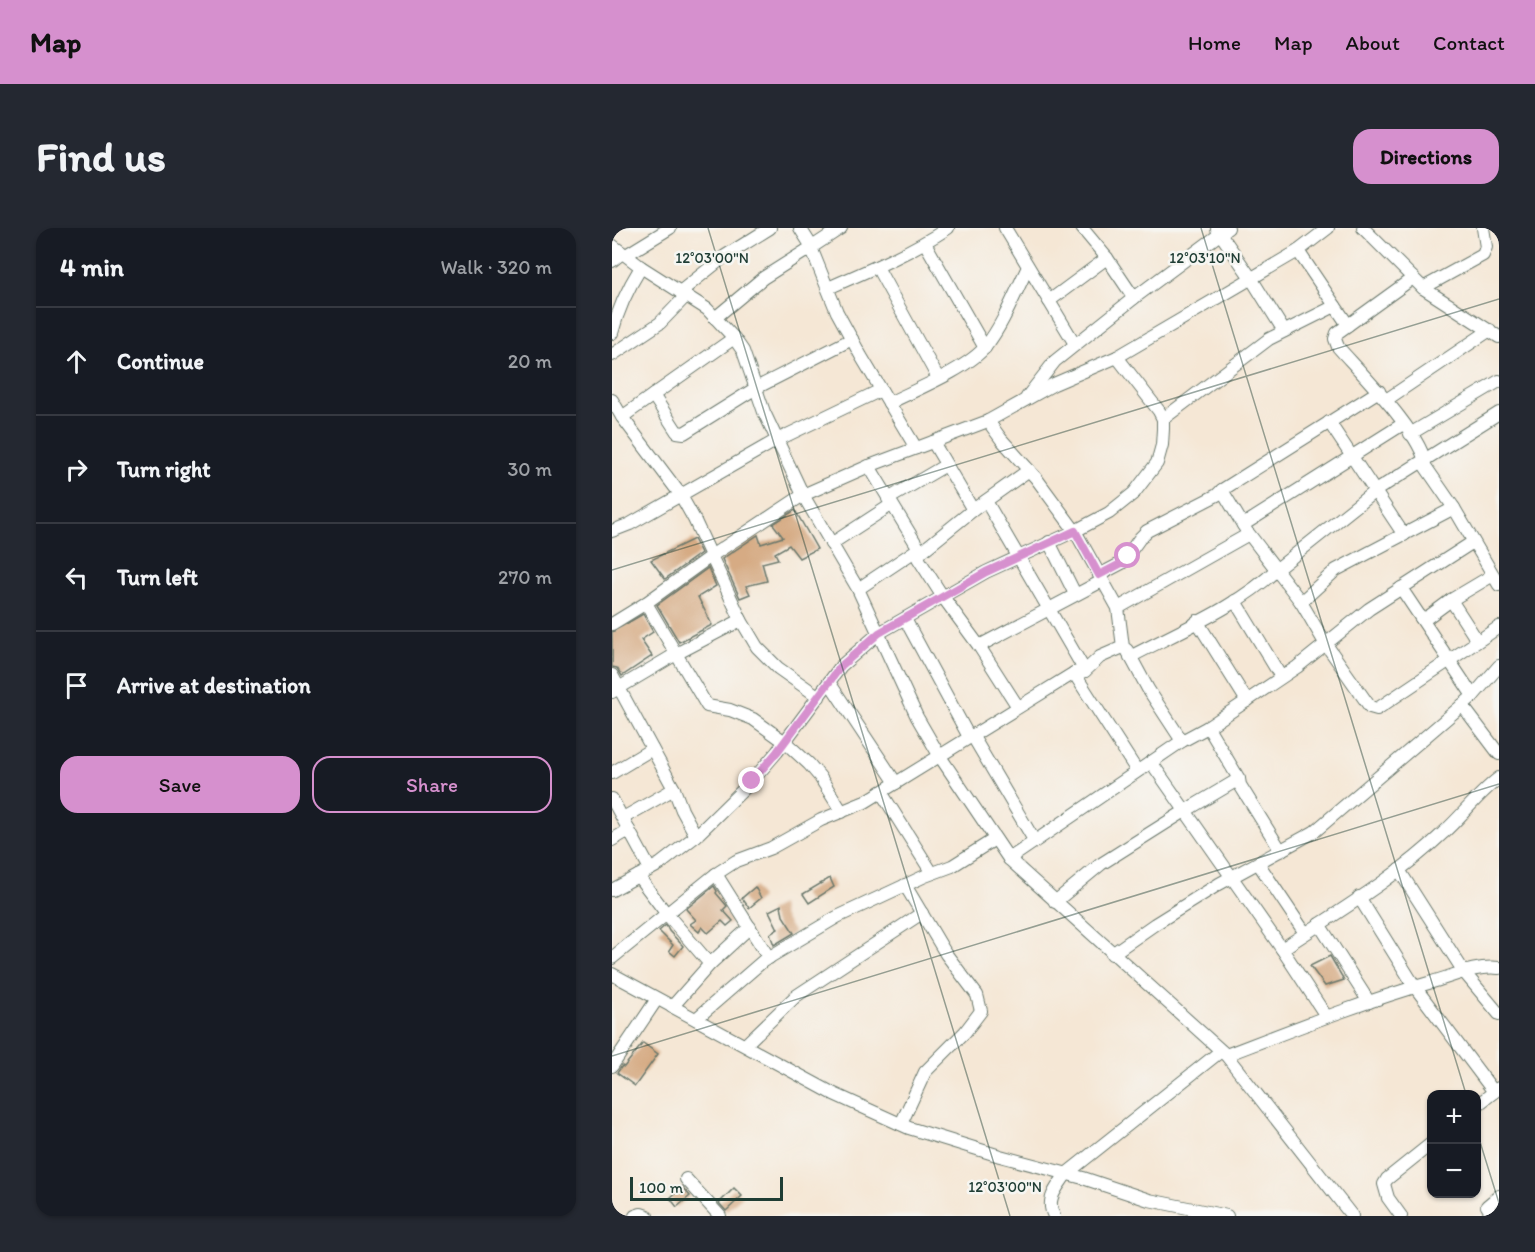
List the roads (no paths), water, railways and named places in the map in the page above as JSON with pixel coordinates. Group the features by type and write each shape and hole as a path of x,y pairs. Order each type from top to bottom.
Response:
{"street":[{"path":"618,254 670,228"},
{"path":"612,355 660,322 683,294 725,256 770,228"},
{"path":"800,228 812,247 837,312 916,448"},
{"path":"715,318 764,278 841,228"},
{"path":"828,288 877,267 925,243 948,228"},
{"path":"1005,228 1075,344"},
{"path":"1082,228 1107,258 1134,298"},
{"path":"612,624 802,495 869,466 988,421 1054,384 1117,357 1298,251 1328,228"},
{"path":"979,646 1101,578 1122,563 1147,531 1217,495 1329,422 1494,333 1424,288 1363,228"},
{"path":"1483,228 1486,247 1483,255"},
{"path":"1025,401 1055,361 1222,230 1284,331"},
{"path":"925,243 985,348"},
{"path":"1424,288 1499,247"},
{"path":"1298,251 1348,325"},
{"path":"618,254 707,309 743,351 777,440 802,495 858,589 917,717 939,755 1009,858 1223,1053 1352,1216"},
{"path":"1049,301 1107,258"},
{"path":"612,333 615,318 626,292 641,267"},
{"path":"877,267 938,378"},
{"path":"889,403 962,365 985,348 1002,321 1028,267"},
{"path":"1413,278 1337,333 1335,339 1338,347 1382,395 1407,429 1425,458 1425,466 1454,508 1496,580 1451,600 1428,617 1421,618"},
{"path":"1163,419 1230,367 1284,331 1335,306"},
{"path":"622,417 734,338"},
{"path":"653,395 680,434 684,433 756,388 852,339"},
{"path":"612,890 660,864 696,836 752,781 785,742 841,666 879,633 986,572 1109,513 1134,493 1157,462 1162,445 1163,419 1160,411 1117,357"},
{"path":"1118,608 1246,529 1354,453 1407,429 1499,381"},
{"path":"612,531 630,524 777,440 881,390"},
{"path":"612,400 622,417 680,494 741,620 758,647 778,668 819,697"},
{"path":"612,958 666,913 736,861 771,848 815,823 865,802 1100,657 1126,652 1197,621 1235,601 1264,582 1277,569 1375,491 1499,413"},
{"path":"988,421 1075,531 1118,608 1126,652 1182,741"},
{"path":"1329,422 1404,535"},
{"path":"933,442 973,510"},
{"path":"831,544 946,465"},
{"path":"869,466 920,550 919,562 979,646 1018,706"},
{"path":"858,589 920,550 1029,470"},
{"path":"1222,490 1246,529 1301,602 1325,643 1373,709 1377,709 1499,627"},
{"path":"986,501 1019,555 1079,672 1137,771"},
{"path":"1301,602 1336,570 1454,508"},
{"path":"1049,542 1075,594"},
{"path":"1009,858 1182,741 1208,728 1281,677 1369,609 1473,542"},
{"path":"1401,588 1473,696"},
{"path":"1451,600 1476,642"},
{"path":"1235,601 1281,677"},
{"path":"646,603 707,706 730,710 753,719 785,742 820,777 842,812"},
{"path":"905,619 970,736 1034,840"},
{"path":"616,690 676,654 741,620"},
{"path":"1197,621 1247,701"},
{"path":"1112,954 1155,924 1230,878 1314,832 1473,696 1499,666"},
{"path":"612,675 616,690 652,748 696,836"},
{"path":"829,682 896,783"},
{"path":"1462,705 1499,754"},
{"path":"1208,728 1281,851"},
{"path":"612,773 652,748"},
{"path":"1151,762 1326,1016"},
{"path":"1282,949 1399,870 1443,833 1485,789 1499,778"},
{"path":"1055,902 1101,864 1239,779"},
{"path":"622,818 674,789"},
{"path":"881,792 932,873"},
{"path":"612,799 650,869"},
{"path":"612,840 629,830"},
{"path":"696,1019 744,976 769,958 837,917 904,885 952,866 995,839"},
{"path":"1258,863 1305,933"},
{"path":"1399,870 1464,972 1499,1014"},
{"path":"716,874 769,958"},
{"path":"638,876 710,964"},
{"path":"901,1124 926,1072 981,1011 977,995 946,954 904,885"},
{"path":"1359,897 1415,987 1496,1090 1481,1102"},
{"path":"745,1046 796,996 921,913"},
{"path":"1319,924 1369,1002"},
{"path":"672,1006 710,964 750,927"},
{"path":"1054,1216 1050,1208 1052,1195 1066,1174 1223,1053 1415,987 1464,972 1499,968"},
{"path":"612,974 834,1094 901,1124 1149,1200 1227,1216"},
{"path":"612,1066 657,999"},
{"path":"1401,1216 1388,1198 1384,1184 1430,1144"},
{"path":"686,1179 720,1216"},
{"path":"1493,1216 1487,1206 1499,1196"},
{"path":"635,1216 641,1214 646,1216"}]}
